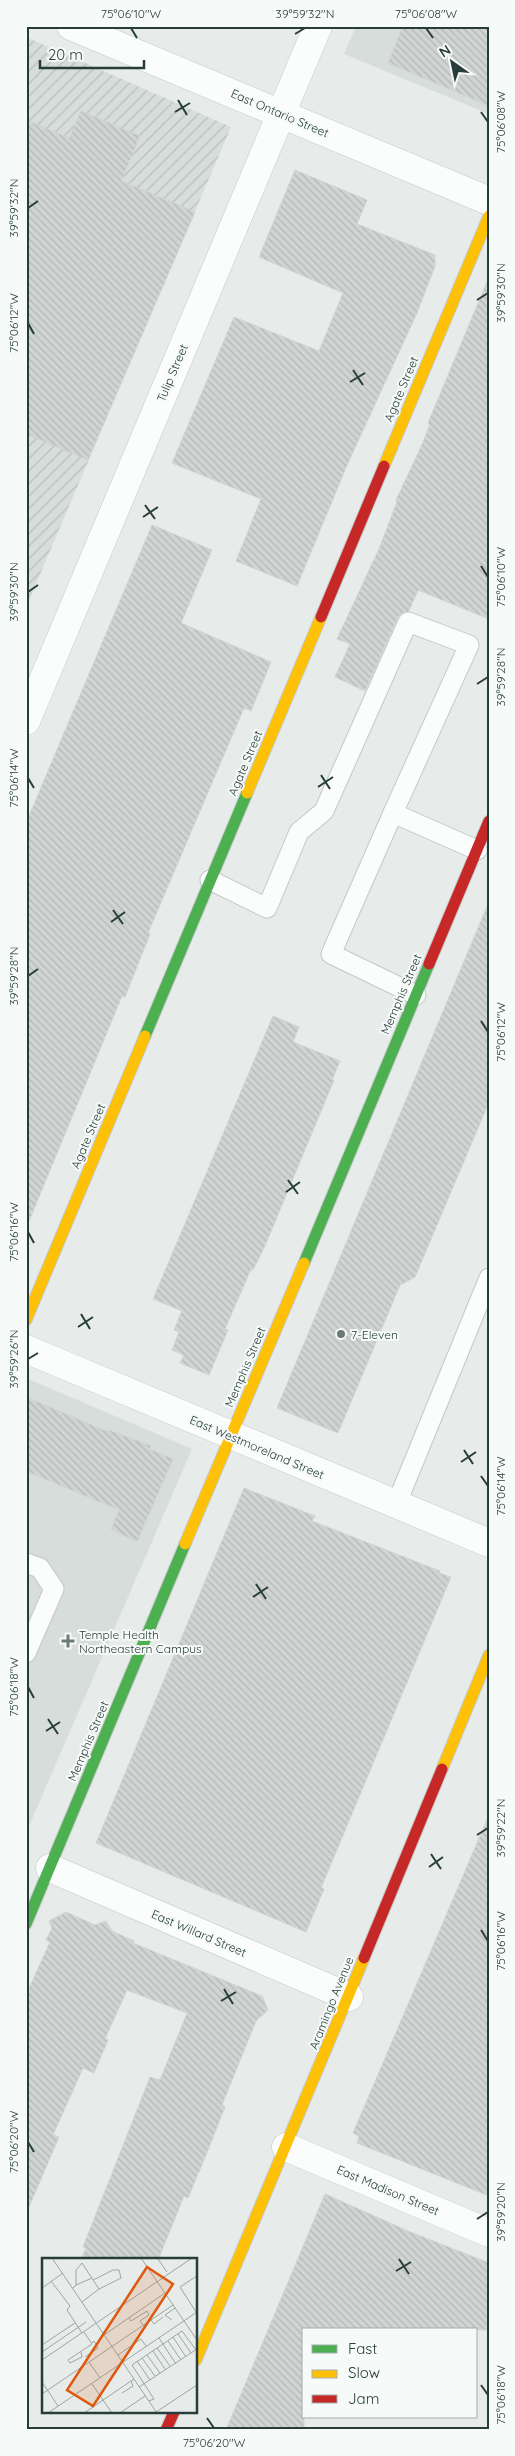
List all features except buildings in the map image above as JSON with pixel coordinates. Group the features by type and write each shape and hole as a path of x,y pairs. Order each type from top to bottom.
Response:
{"street":[{"name":"East Ontario Street","path":"71,26 489,200"},
{"name":"Tulip Street","path":"26,721 318,26"},
{"name":"Agate Street","path":"26,1320 489,216"},
{"name":"Memphis Street","path":"26,1924 489,821"},
{"name":"East Westmoreland Street","path":"26,1349 489,1543"},
{"name":"Aramingo Avenue","path":"198,2355 349,1997 489,1655"},
{"name":"East Willard Street","path":"50,1868 349,1997"},
{"name":"East Madison Street","path":"286,2147 489,2233"},
{"path":"166,2430 173,2414"}],"lane":[{"path":"210,880 267,908 299,832 324,810 408,622 469,645 331,954 416,995"},
{"path":"393,813 476,850"},
{"path":"396,1505 489,1278"},
{"path":"26,1563 40,1568 54,1589 26,1654"}],"shaded area":[{"path":"356,26 489,26 489,114 344,54"},
{"path":"26,37 231,127 26,607"},
{"name":"Temple Health Northeastern Campus","path":"26,1378 192,1449 26,1833"}],"traffic: fast":[{"path":"145,1036 247,793"},
{"path":"304,1263 429,964"},
{"path":"26,1924 185,1544"}],"traffic: slow":[{"path":"384,466 489,216"},
{"path":"247,793 321,617"},
{"path":"26,1320 145,1036"},
{"path":"185,1544 304,1263"},
{"path":"442,1769 489,1655"},
{"path":"198,2355 364,1958"}],"traffic: jam":[{"path":"321,617 384,466"},
{"path":"429,964 489,821"},
{"path":"364,1958 442,1769"},
{"path":"166,2430 173,2414"}],"place":[{"name":"7-Eleven","path":"341,1334"},
{"name":"Temple Health Northeastern Campus","path":"68,1641"}]}
